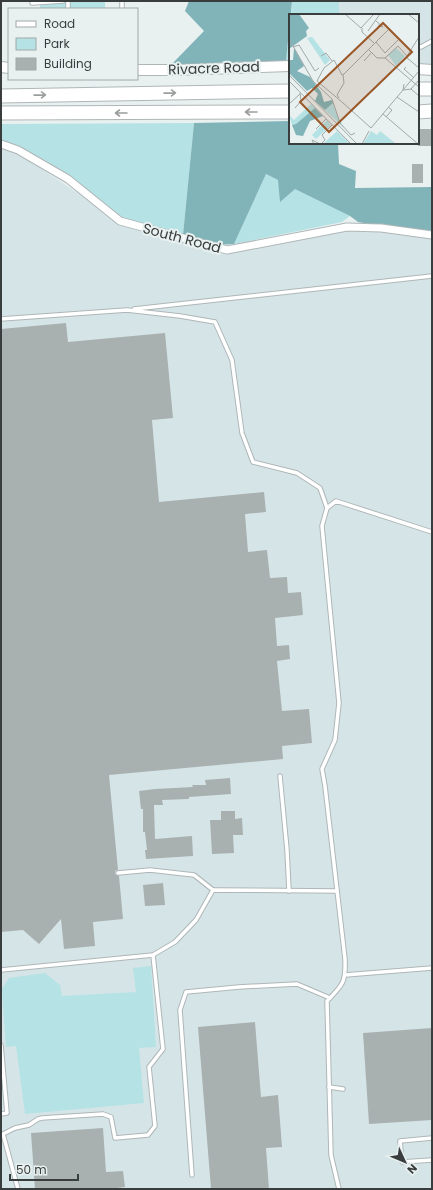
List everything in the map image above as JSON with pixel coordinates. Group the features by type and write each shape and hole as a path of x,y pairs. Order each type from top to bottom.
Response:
{"highway":[{"path":"419,89 432,89"},
{"path":"1,96 289,91"},
{"path":"419,112 432,111"},
{"path":"1,113 289,112"}],"main road":[{"name":"Rivacre Road","path":"138,70 289,66"},
{"path":"419,69 432,70"}],"street":[{"name":"South Road","path":"1,144 18,150 68,179 120,221 227,250 347,226 380,228 432,235"}],"lane":[{"path":"32,2 64,1"},
{"path":"419,46 432,41"},
{"path":"1,319 127,310 432,276"},
{"path":"127,310 180,316 215,322 232,360 242,433 254,462 297,473 320,488 327,508 322,526 339,703 335,740 322,769 346,975 341,987 327,1001 331,1155 339,1189"},
{"path":"327,508 336,502 432,532"},
{"path":"280,776 287,850 289,891"},
{"path":"118,874 150,870 194,875 213,890 337,891"},
{"path":"1,970 153,955 176,942 196,920 213,890"},
{"path":"18,1189 3,1134 15,1128 29,1125 42,1118 103,1114 111,1117 115,1138 148,1135 155,1126 149,1067 163,1049 153,955"},
{"path":"346,975 432,968"},
{"path":"192,1175 180,1010 186,992 297,984 330,998"},
{"path":"1,1045 7,1113 1,1114"},
{"path":"329,1087 343,1089"},
{"path":"432,1138 400,1141 402,1162 432,1160"}],"shaded area":[{"path":"189,1 292,1 291,14 289,14 286,61 231,62 170,66 204,31 185,11"},
{"path":"339,1 432,1 432,69 419,68 419,14 339,14"},
{"path":"289,121 289,144 338,144 339,164 356,171 355,188 432,187 432,235 358,222 350,216 295,189 280,202 278,180 266,174 234,244 216,245 183,235 194,123"},
{"path":"1,148 22,156 120,221 227,250 347,227 432,235 432,1189 1,1189"}],"green space":[{"path":"40,1 105,1 105,8 40,8"},
{"path":"292,1 339,1 339,14 291,14"},
{"path":"289,32 289,62 286,61"},
{"path":"194,123 183,235 120,221 68,179 1,144 1,124"},
{"path":"266,174 350,216 342,222 234,244"},
{"path":"151,966 156,1047 139,1048 144,1103 25,1114 16,1046 6,1047 2,989 9,978 45,973 60,985 62,996 136,992 133,968"}],"building":[{"path":"419,129 432,129 432,146 418,146"},
{"path":"412,164 423,164 423,183 412,183"},
{"path":"66,323 68,342 165,333 173,418 152,420 159,502 264,492 266,512 245,514 248,552 267,550 270,578 287,577 288,593 301,592 303,615 275,618 277,646 289,645 290,659 277,661 282,711 309,709 312,743 282,746 283,759 109,775 118,870 115,871 115,874 119,876 123,919 93,922 95,946 64,949 61,919 39,944 23,930 1,932 1,329"},
{"path":"230,778 231,794 189,797 189,799 162,800 163,805 154,805 155,839 192,836 193,856 146,859 145,850 147,850 145,832 143,832 143,809 141,809 139,791 193,787 192,785 206,785 205,780"},
{"path":"221,811 235,811 235,819 242,818 243,835 233,835 234,853 212,854 210,820 221,820"},
{"path":"163,883 165,905 145,906 143,885"},
{"path":"255,1022 261,1097 278,1095 282,1147 266,1148 269,1189 211,1189 198,1027"},
{"path":"432,1028 432,1120 369,1124 363,1033"},
{"path":"103,1128 106,1172 123,1171 125,1187 108,1189 35,1189 31,1133"}]}
